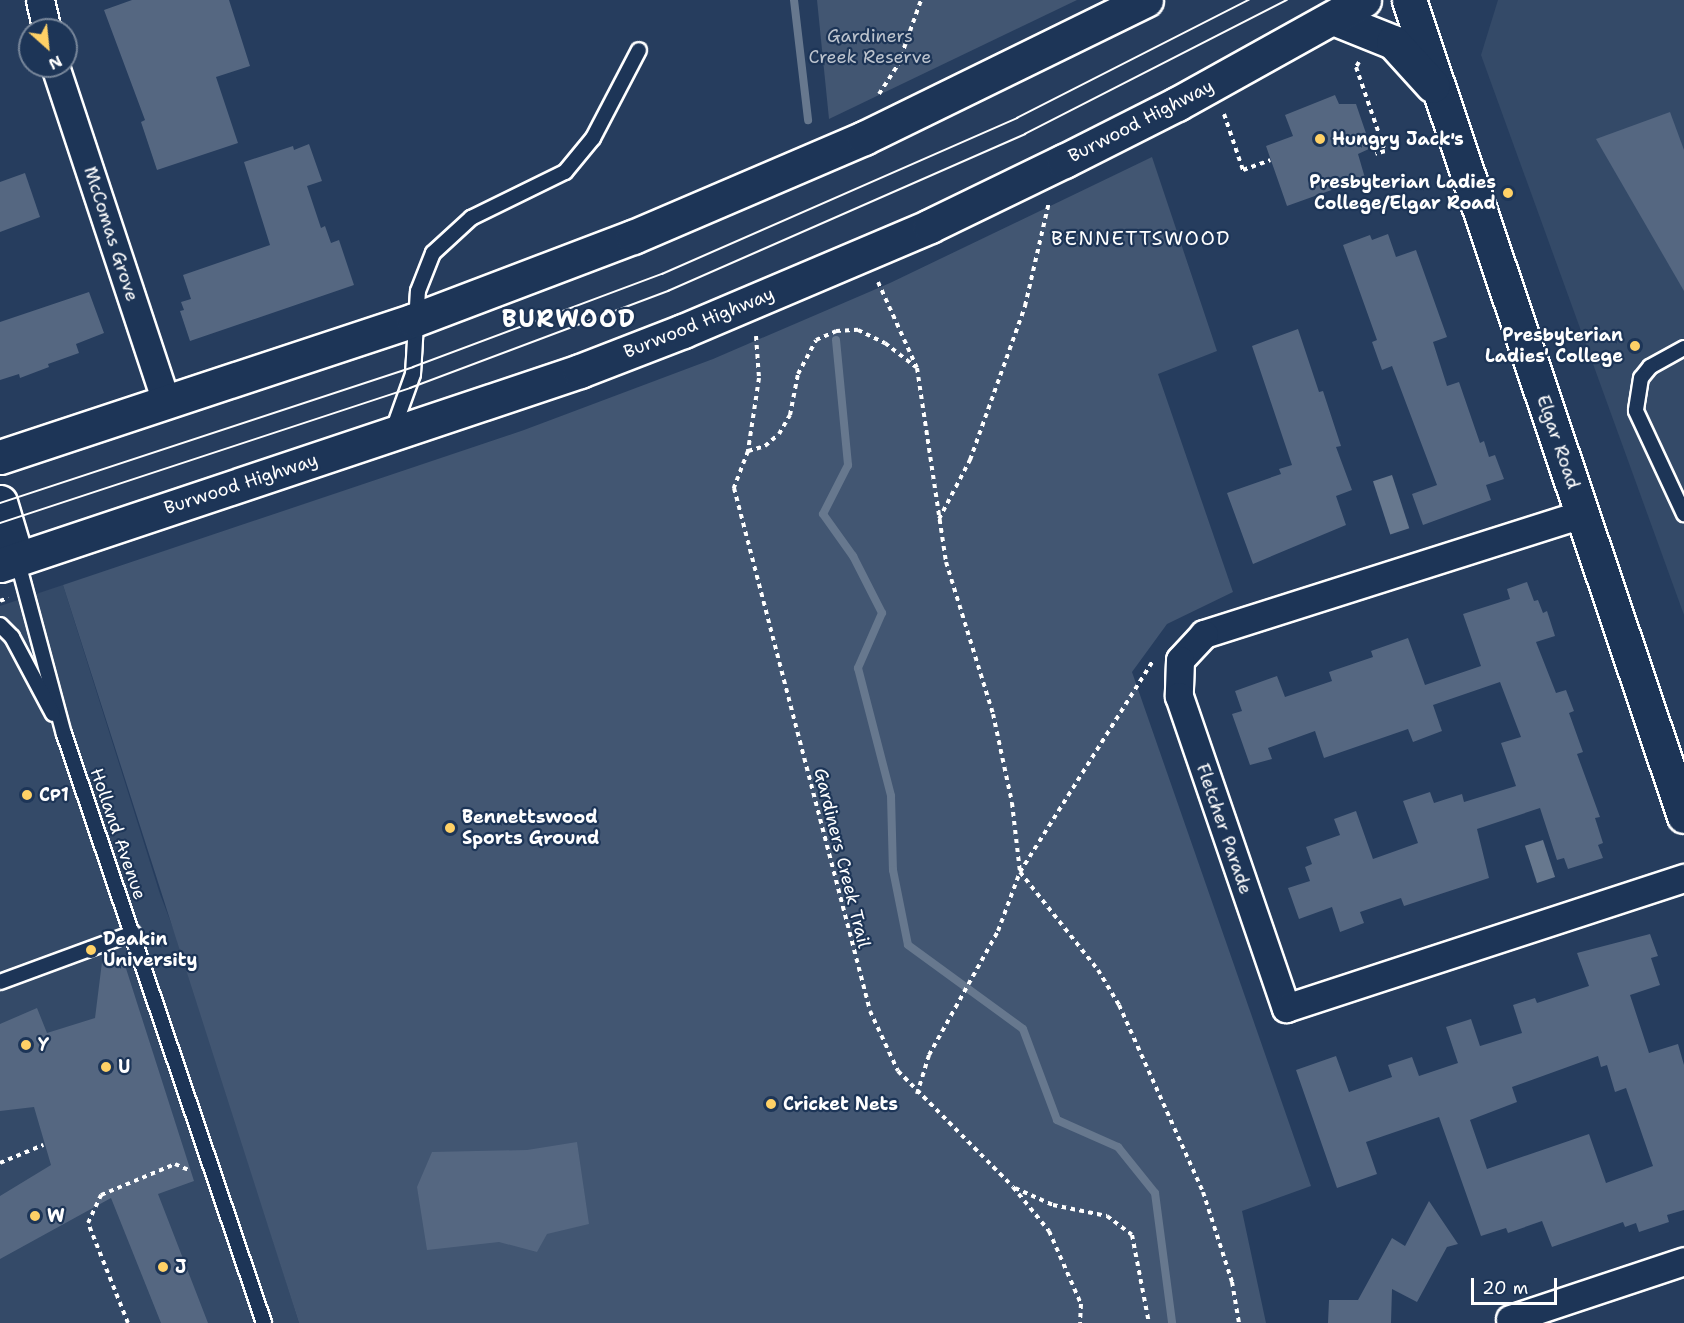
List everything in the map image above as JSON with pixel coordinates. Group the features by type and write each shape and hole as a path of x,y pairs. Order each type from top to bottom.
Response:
{"main road":[{"path":"0,457 414,320 762,184 967,90 1146,0"},
{"name":"Burwood Highway","path":"8,562 391,434 652,343 930,226 1177,104 1364,0"},
{"name":"Elgar Road","path":"1409,0 1684,816"},
{"path":"1333,18 1393,42 1440,93"},
{"path":"0,502 8,562"}],"street":[{"path":"40,0 44,18"},
{"name":"McComas Grove","path":"60,78 166,402"},
{"path":"1180,660 1204,634 1582,514"},
{"name":"Fletcher Parade","path":"1180,660 1179,696 1286,1008 1684,878"},
{"path":"1510,1319 1684,1261"}],"lane":[{"path":"391,434 413,375 414,320 420,286 439,246 471,218 566,172 593,138 639,50"},
{"path":"1684,348 1650,367 1641,378 1636,402 1643,432 1684,514"},
{"name":"Holland Avenue","path":"8,562 264,1323"},
{"path":"0,625 12,636 64,734"},
{"path":"0,982 133,933"}],"path":[{"path":"872,105 898,65 921,0"},
{"path":"1363,53 1356,67 1385,151 1375,154"},
{"path":"1224,113 1243,170 1270,160"},
{"path":"939,519 970,459 1025,306 1049,201"},
{"path":"878,281 917,368 946,562 993,714 1012,803 1020,872 1098,970 1119,1005 1203,1191 1232,1282 1239,1323"},
{"path":"748,452 765,446 779,434 790,415 798,374 816,340 836,331 858,330 885,343 917,368"},
{"name":"Gardiners Creek Trail","path":"756,336 759,378 748,452 734,488 851,949 870,1011 898,1071 917,1094 1013,1187 1049,1231 1081,1304 1080,1323"},
{"path":"917,1094 929,1055 998,932 1020,872 1130,692 1158,653 1180,660"},
{"path":"0,1163 44,1145"},
{"path":"128,1323 88,1223 96,1204 101,1195 175,1164 196,1174"},
{"path":"1013,1187 1053,1205 1107,1216 1132,1235 1149,1323"}],"shaded area":[{"name":"Presbyterian Ladies' College","path":"1498,0 1684,0 1684,615 1481,55"},
{"path":"1392,475 1409,528 1390,534 1373,481"},
{"name":"Deakin University","path":"63,585 160,894 188,967 299,1323 0,1323 0,606"},
{"path":"1543,840 1555,877 1537,883 1525,846"}],"green space":[{"name":"Gardiners Creek Reserve","path":"817,0 1077,0 829,119"},
{"path":"1152,157 1217,351 1158,374 1233,592 1167,624 1132,672 1311,1186 1242,1211 1266,1323 299,1323 63,585 524,430 713,359 890,283"}],"building":[{"path":"132,0 229,0 250,66 216,77 238,143 157,170 141,122 145,120 104,10"},
{"path":"1335,95 1339,104 1356,104 1371,148 1358,154 1365,178 1287,206 1266,146 1293,136 1285,115"},
{"path":"1670,112 1684,150 1684,291 1596,139"},
{"path":"309,144 322,181 307,186 321,228 325,226 331,243 339,240 354,285 190,341 180,311 184,310 181,302 191,299 183,275 270,245 244,162 293,146 294,150"},
{"path":"25,173 40,217 0,232 0,182"},
{"path":"1388,234 1396,257 1416,250 1447,337 1433,342 1447,386 1459,382 1480,443 1484,441 1489,457 1495,455 1504,479 1486,485 1491,500 1423,525 1412,494 1437,485 1392,366 1382,370 1372,342 1377,340 1343,245 1370,235 1372,240"},
{"path":"89,292 104,333 76,344 79,353 48,364 49,367 20,378 19,374 0,380 0,322"},
{"path":"1298,329 1319,392 1323,391 1341,446 1336,447 1352,490 1336,496 1346,525 1253,564 1227,493 1281,474 1279,469 1292,465 1252,346"},
{"path":"1527,582 1534,601 1538,600 1543,613 1547,611 1555,636 1536,642 1556,693 1566,690 1574,711 1569,713 1583,752 1577,754 1600,817 1595,818 1603,843 1598,845 1603,858 1568,869 1564,858 1557,860 1540,808 1477,829 1489,878 1404,906 1401,898 1360,912 1364,923 1340,932 1332,907 1299,919 1288,888 1310,881 1305,867 1312,864 1306,847 1340,835 1334,819 1356,811 1373,859 1418,843 1403,801 1430,792 1434,803 1462,794 1464,802 1516,786 1501,743 1521,737 1500,682 1433,705 1442,731 1413,742 1408,729 1324,758 1315,731 1268,748 1272,759 1250,765 1232,714 1242,711 1235,691 1277,676 1285,697 1332,681 1329,672 1373,657 1371,651 1408,638 1425,685 1481,666 1463,614 1510,599 1507,589"},
{"path":"1650,934 1658,956 1651,958 1660,985 1630,995 1649,1053 1678,1044 1684,1065 1684,1210 1667,1215 1669,1222 1639,1232 1636,1223 1625,1227 1623,1222 1552,1247 1542,1221 1508,1233 1506,1228 1481,1236 1439,1117 1366,1142 1377,1174 1337,1188 1296,1070 1336,1056 1349,1092 1392,1077 1388,1065 1412,1057 1419,1076 1458,1063 1446,1027 1471,1019 1480,1046 1522,1033 1513,1005 1535,998 1537,1003 1589,986 1577,953","holes":["1598,1056 1601,1067 1607,1065 1615,1092 1626,1088 1653,1166 1606,1183 1589,1134 1487,1169 1470,1120 1517,1102 1512,1087"]},
{"path":"109,951 123,959 194,1181 158,1194 208,1323 161,1323 111,1198 0,1259 0,1196 51,1165 34,1107 0,1111 0,1024 37,1008 47,1033 95,1018 103,954"},
{"path":"577,1142 589,1224 547,1234 537,1252 499,1242 427,1250 417,1187 432,1152 527,1150"},
{"path":"1429,1201 1458,1244 1447,1247 1417,1302 1392,1289 1391,1323 1328,1323 1329,1300 1358,1300 1392,1238 1405,1246"}],"waterway":[{"path":"794,0 808,120"},
{"path":"836,340 848,465 823,514 853,556 882,613 858,668 891,796 893,870 908,945 1023,1029 1057,1120 1118,1147 1155,1193 1172,1323"}],"tram line":[{"path":"0,503 413,367 662,274 1017,118 1249,0"},
{"path":"0,523 410,388 668,291 1025,134 1287,0"}],"place":[{"name":"Hungry Jack's","path":"1320,139"},
{"name":"Presbyterian Ladies College/Elgar Road","path":"1508,193"},
{"name":"Presbyterian Ladies' College","path":"1635,346"},
{"name":"CP1","path":"27,795"},
{"name":"Bennettswood Sports Ground","path":"450,828"},
{"name":"Deakin University","path":"91,950"},
{"name":"Y","path":"26,1045"},
{"name":"U","path":"106,1067"},
{"name":"Cricket Nets","path":"771,1104"},
{"name":"W","path":"35,1216"},
{"name":"J","path":"163,1267"}],"district":[{"name":"BENNETTSWOOD","path":"1141,238"},
{"name":"BURWOOD","path":"569,320"}]}
